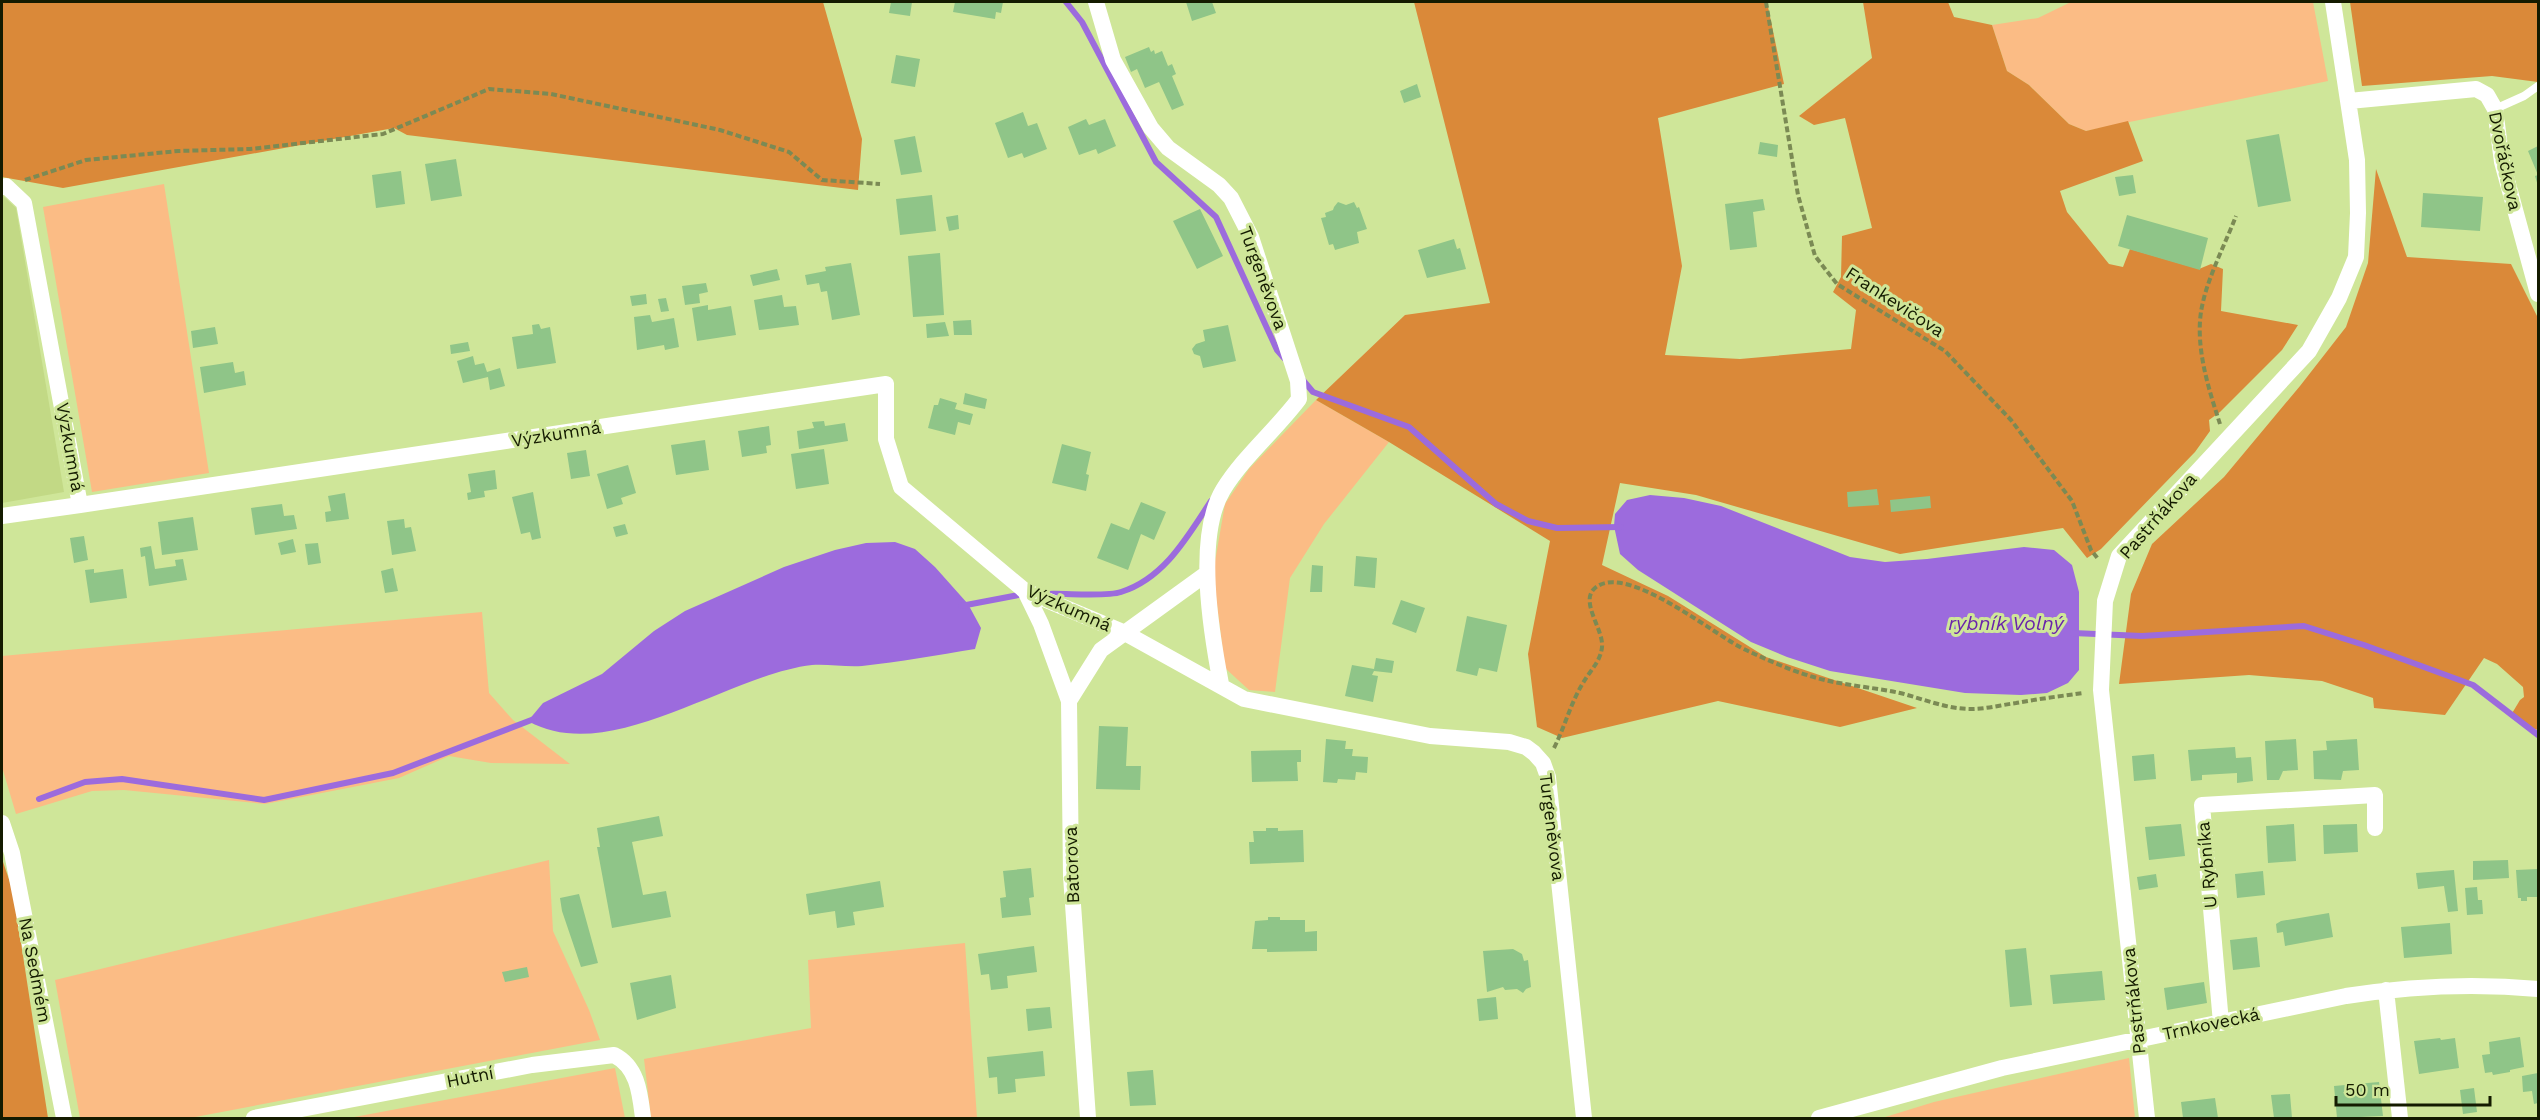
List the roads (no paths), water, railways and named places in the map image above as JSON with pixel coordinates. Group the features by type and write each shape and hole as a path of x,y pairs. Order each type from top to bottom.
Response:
{"street":[{"name":"Turgeněvova","path":"1096,2 1113,60 1151,128 1168,148 1219,185 1231,198 1251,237 1298,381 1299,399 1278,427 1251,452 1215,505 1206,574 1213,641 1221,684 1244,699 1430,736 1509,742 1526,747 1543,764 1548,777 1584,1119"},
{"name":"Pastrňákova","path":"2147,1119 2101,690 2105,601 2119,556 2309,351 2339,298 2356,257 2357,160 2333,2"},
{"name":"Dvořáčkova","path":"2349,101 2476,89 2487,95 2495,109 2502,162 2538,294"},
{"name":"Výzkumná","path":"4,186 24,203 80,505 886,384 886,439 901,487 1025,591 1125,633 1221,684"},
{"path":"2,516 80,505"},
{"path":"1069,701 1101,650 1206,574"},
{"path":"1025,591 1041,624 1069,701"},
{"name":"Batorova","path":"1069,701 1071,876 1088,1119"},
{"name":"U Rybníka","path":"2221,1023 2202,805 2375,795 2375,828"},
{"name":"Na Sedmém","path":"2,823 12,854 64,1119"},
{"name":"Trnkovecká","path":"1819,1119 2002,1068 2346,996 2386,990 2459,985 2538,989"},
{"path":"2386,990 2400,1119"},
{"name":"Hutní","path":"254,1119 532,1065 614,1055 625,1060 634,1073 643,1119"}],"lane":[{"path":"2495,109 2510,104 2538,86"}],"water":[{"name":"rybník Volný","path":"1650,495 1684,498 1721,506 1850,557 1885,562 2024,547 2054,550 2072,565 2079,592 2079,670 2068,683 2047,693 2021,695 1965,693 1830,671 1787,657 1751,642 1638,570 1620,554 1614,526 1615,514 1627,500"},
{"path":"895,542 915,549 935,567 968,604 981,628 975,649 876,664 812,665 778,672 668,714 631,726 595,733 560,732 528,721 543,703 602,674 654,631 685,611 784,567 835,550 866,543"}],"waterway":[{"path":"1066,2 1082,22 1156,162 1216,217 1277,350 1284,358"},
{"path":"1302,379 1313,392 1409,427 1496,504 1528,521 1557,528 1621,527"},
{"path":"1047,594 1106,594 1121,592 1136,586 1150,577 1174,555 1211,501"},
{"path":"961,606 1024,594"},
{"path":"2073,633 2142,636 2304,626 2364,645 2473,685 2538,735"},
{"path":"39,799 85,782 122,779 264,800 393,773 534,719"}]}
